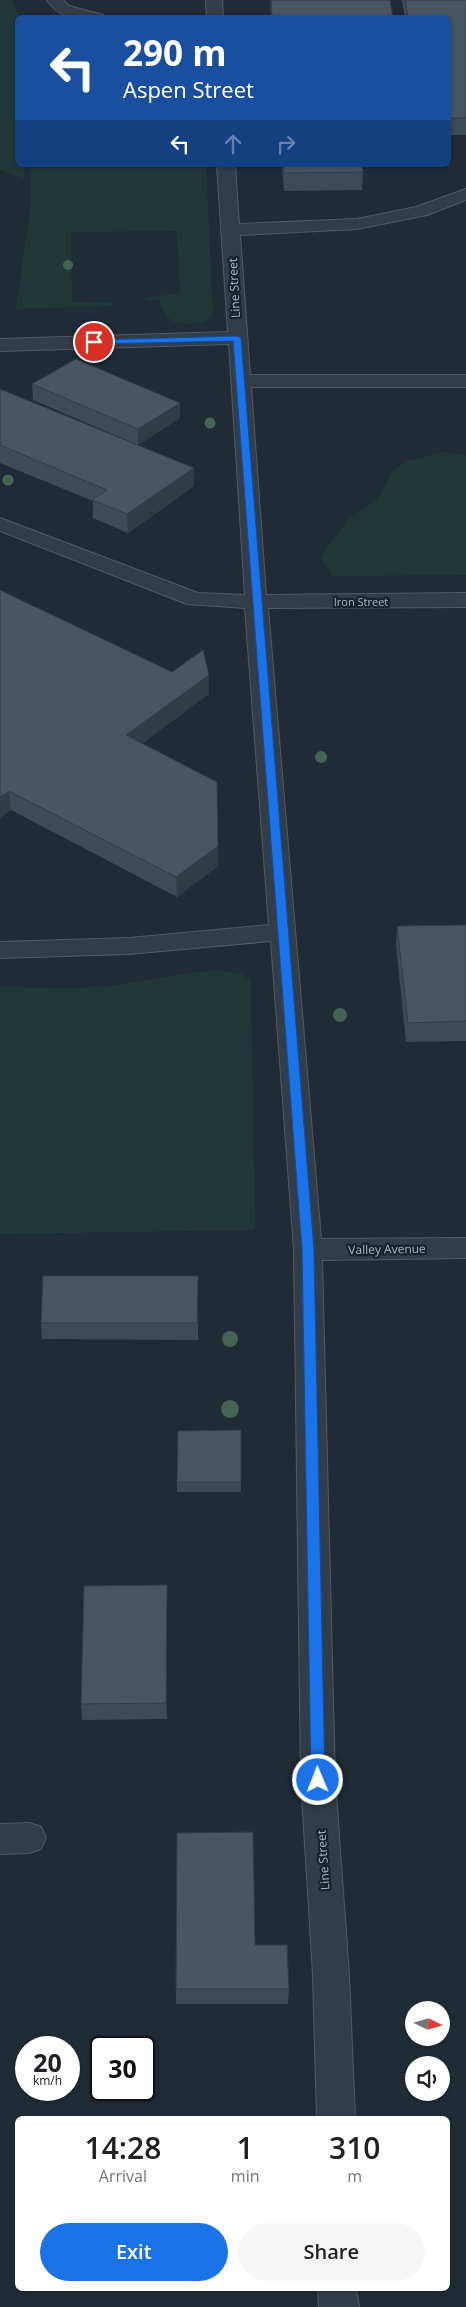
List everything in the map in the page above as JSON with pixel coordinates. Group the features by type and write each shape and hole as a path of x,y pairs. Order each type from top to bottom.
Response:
{"street":[{"path":"55,0 63,10 84,15"},
{"path":"214,0 215,15"},
{"name":"Line Street","path":"226,167 256,602 308,1250 318,1780 331,1975 336,2116"},
{"path":"231,230 357,224 421,211 466,194"},
{"path":"0,344 237,338"},
{"path":"240,381 466,381"},
{"name":"Iron Street","path":"0,524 195,599 256,602 466,600"},
{"path":"0,950 129,946 283,932"},
{"name":"Valley Avenue","path":"308,1250 466,1248"},
{"path":"337,2291 339,2307"}],"green space":[{"path":"0,0 12,0 18,15 15,15 15,167 25,167 24,178 0,170"},
{"path":"31,167 206,167 213,315 198,323 180,323 166,316 160,300 145,300 145,298 180,293 177,231 71,232 72,302 112,303 111,306 16,309 31,204"},
{"path":"442,452 466,456 466,575 333,576 320,557 347,521 378,498 393,471 407,461"},
{"path":"220,970 241,974 251,980 255,1230 0,1234 0,986 94,987"}],"building":[{"path":"271,0 390,0 392,15 272,15"},
{"path":"405,0 466,0 466,118 451,118 451,15 408,15"},
{"path":"283,167 362,167 363,172 284,173"},
{"path":"76,359 180,403 138,429 32,384"},
{"path":"0,389 194,468 127,514 92,500 107,490 0,445"},
{"path":"0,590 172,672 203,650 209,675 126,735 217,782 218,846 176,877 9,791 0,797"},
{"path":"466,925 466,1021 408,1023 397,926"},
{"path":"43,1276 198,1276 197,1323 41,1323"},
{"path":"241,1430 241,1482 177,1482 178,1431"},
{"path":"167,1585 166,1703 81,1704 84,1586"},
{"path":"253,1832 255,1945 287,1945 289,1989 176,1989 177,1833"}],"route":[{"path":"94,342 237,338 256,602 308,1250 318,1780"}]}
